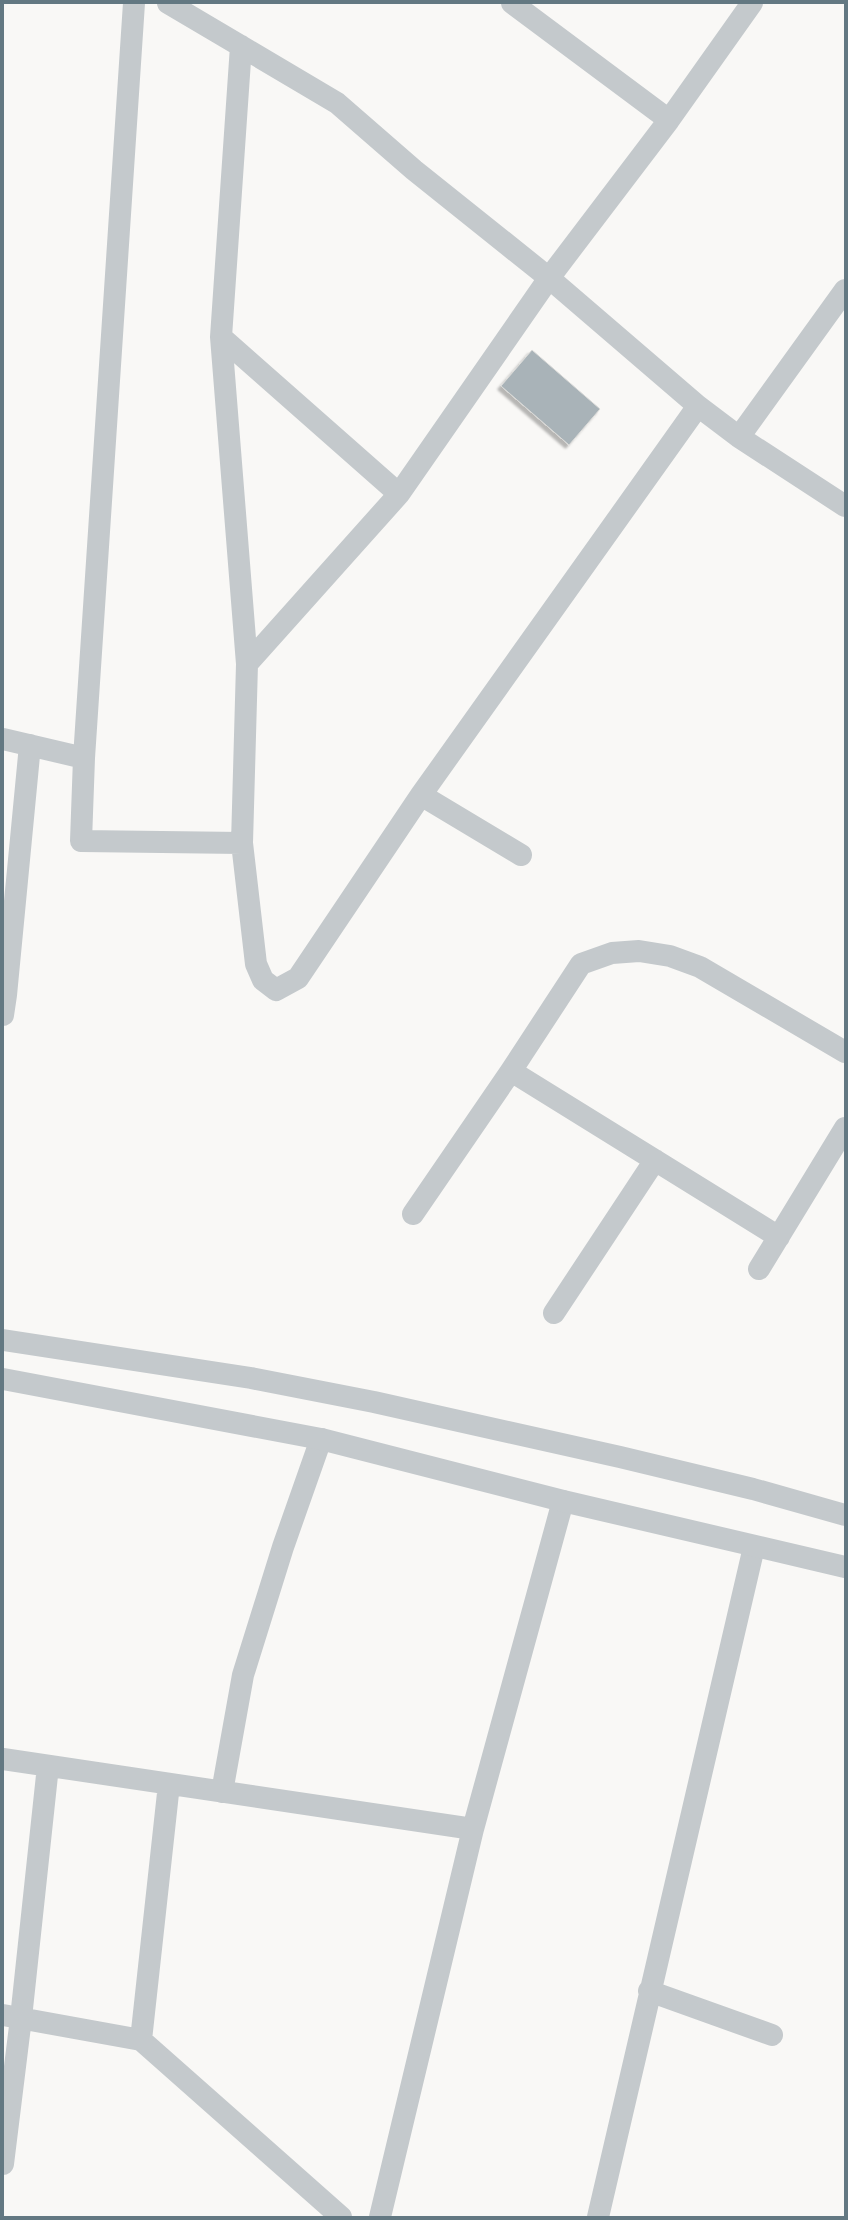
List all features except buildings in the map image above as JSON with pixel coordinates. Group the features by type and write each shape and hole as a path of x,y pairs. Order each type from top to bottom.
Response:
{"street":[{"path":"134,3 84,758 81,841 242,843"},
{"path":"168,3 337,103 414,170 549,278 698,406 739,437 845,506"},
{"path":"512,3 669,120"},
{"path":"247,664 399,494 549,278 669,120 752,3"},
{"path":"240,46 221,337 247,664 242,843 256,964 263,980 276,990 298,978 421,795 698,406"},
{"path":"739,437 845,290"},
{"path":"221,337 399,494"},
{"path":"3,739 84,758"},
{"path":"4,1002 30,745"},
{"path":"421,795 521,856"},
{"path":"413,1214 511,1071 581,964 612,953 639,951 670,956 700,967 845,1052"},
{"path":"511,1071 779,1237"},
{"path":"759,1269 845,1128"},
{"path":"554,1313 655,1160"},
{"path":"3,1340 251,1378 382,1404 620,1456 746,1487 845,1515"},
{"path":"3,1379 321,1439 563,1501 754,1547 845,1567"},
{"path":"222,1792 243,1675 283,1547 321,1439"},
{"path":"380,2217 473,1829 563,1501"},
{"path":"598,2217 649,1991 754,1547"},
{"path":"3,1760 473,1829"},
{"path":"3,2164 12,2016 48,1766"},
{"path":"141,2040 169,1784"},
{"path":"649,1991 772,2035"},
{"path":"12,2016 141,2040 341,2217"}]}
